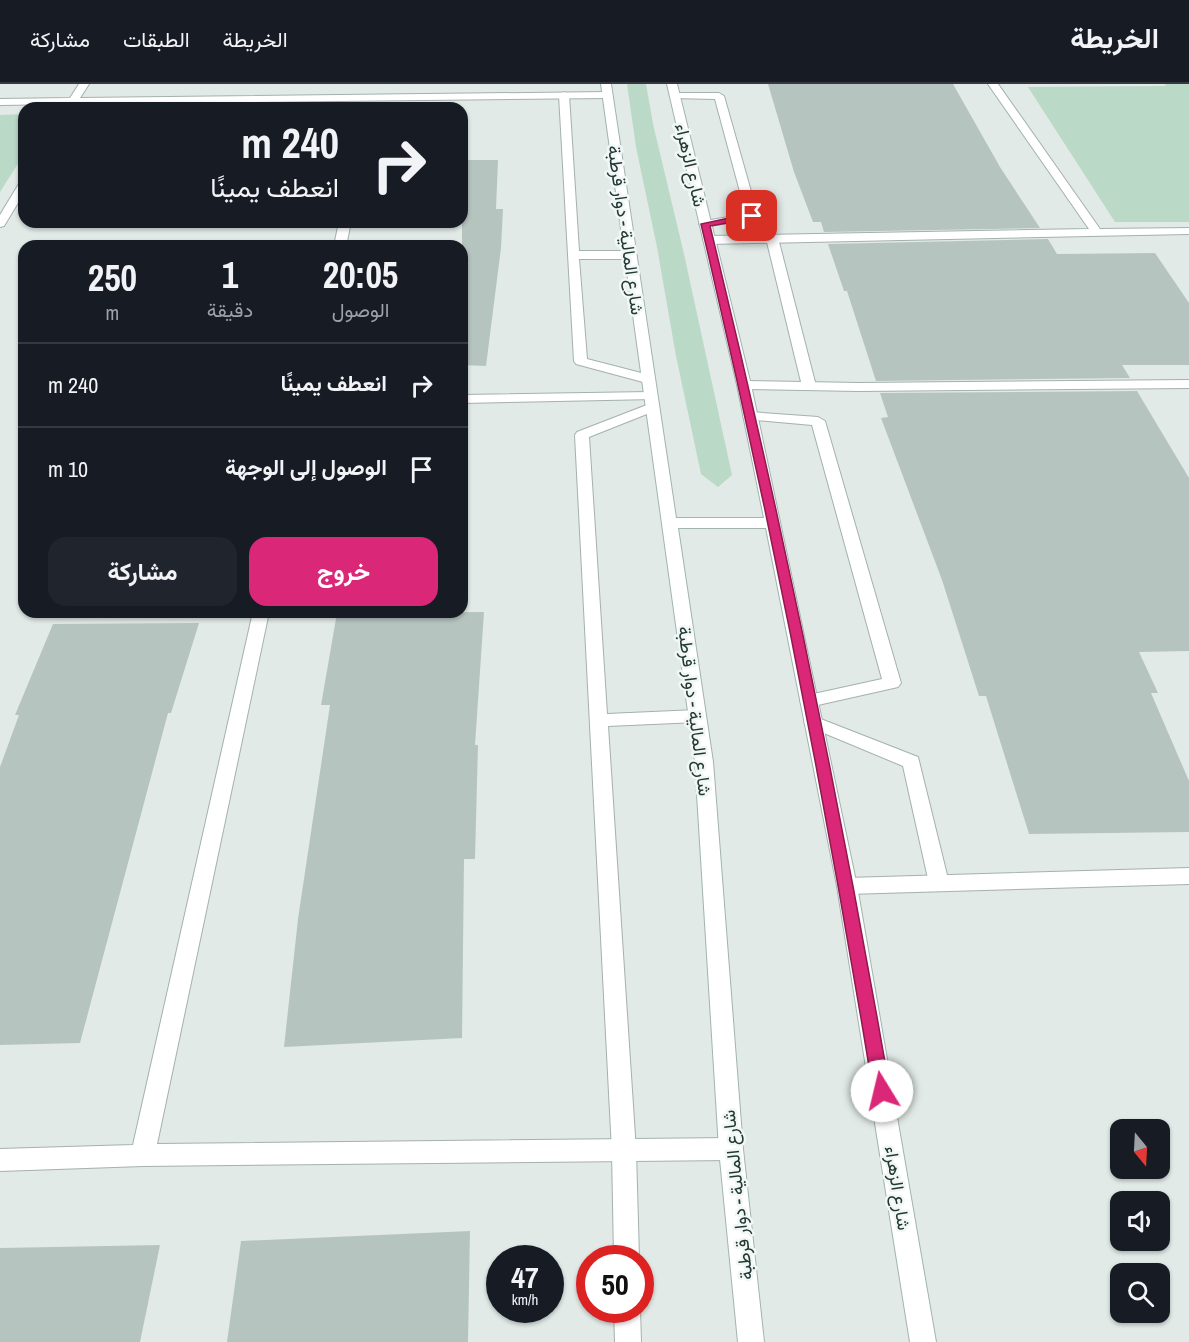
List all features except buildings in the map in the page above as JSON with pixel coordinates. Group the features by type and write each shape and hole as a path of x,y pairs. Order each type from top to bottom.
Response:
{"street":[{"path":"72,102 84,84"},
{"path":"707,232 752,216 715,84"},
{"path":"993,84 1097,232"},
{"path":"395,102 564,95 606,89"},
{"name":"شارع المالية - دوار قرطبة","path":"606,89 704,762 731,1149 751,1342"},
{"path":"673,90 719,96"},
{"name":"شارع الزهراء","path":"673,90 744,385 847,886 924,1342"},
{"path":"564,95 581,361 650,394"},
{"path":"0,102 18,103"},
{"path":"0,224 18,194"},
{"path":"707,232 772,238 1189,231"},
{"path":"772,238 809,386"},
{"path":"573,255 630,255"},
{"path":"744,385 1189,384"},
{"path":"468,399 650,394"},
{"path":"626,1245 624,1151 582,435 650,394"},
{"path":"750,416 818,421 892,683 809,700"},
{"path":"669,523 772,523"},
{"path":"143,1155 260,618"},
{"path":"598,720 696,716"},
{"path":"813,722 910,762 939,884"},
{"path":"847,886 1189,876"},
{"path":"0,1160 143,1155 731,1149"},
{"path":"627,1323 628,1342"}],"green space":[{"path":"627,84 646,84 732,475 718,487 701,474 636,147"},
{"path":"1165,84 1189,84 1189,222 1115,222 1028,87 1166,86"},
{"path":"18,114 18,164 0,192 0,115"}],"route":[{"path":"752,216 705,224 744,385 847,886 882,1091"}]}
